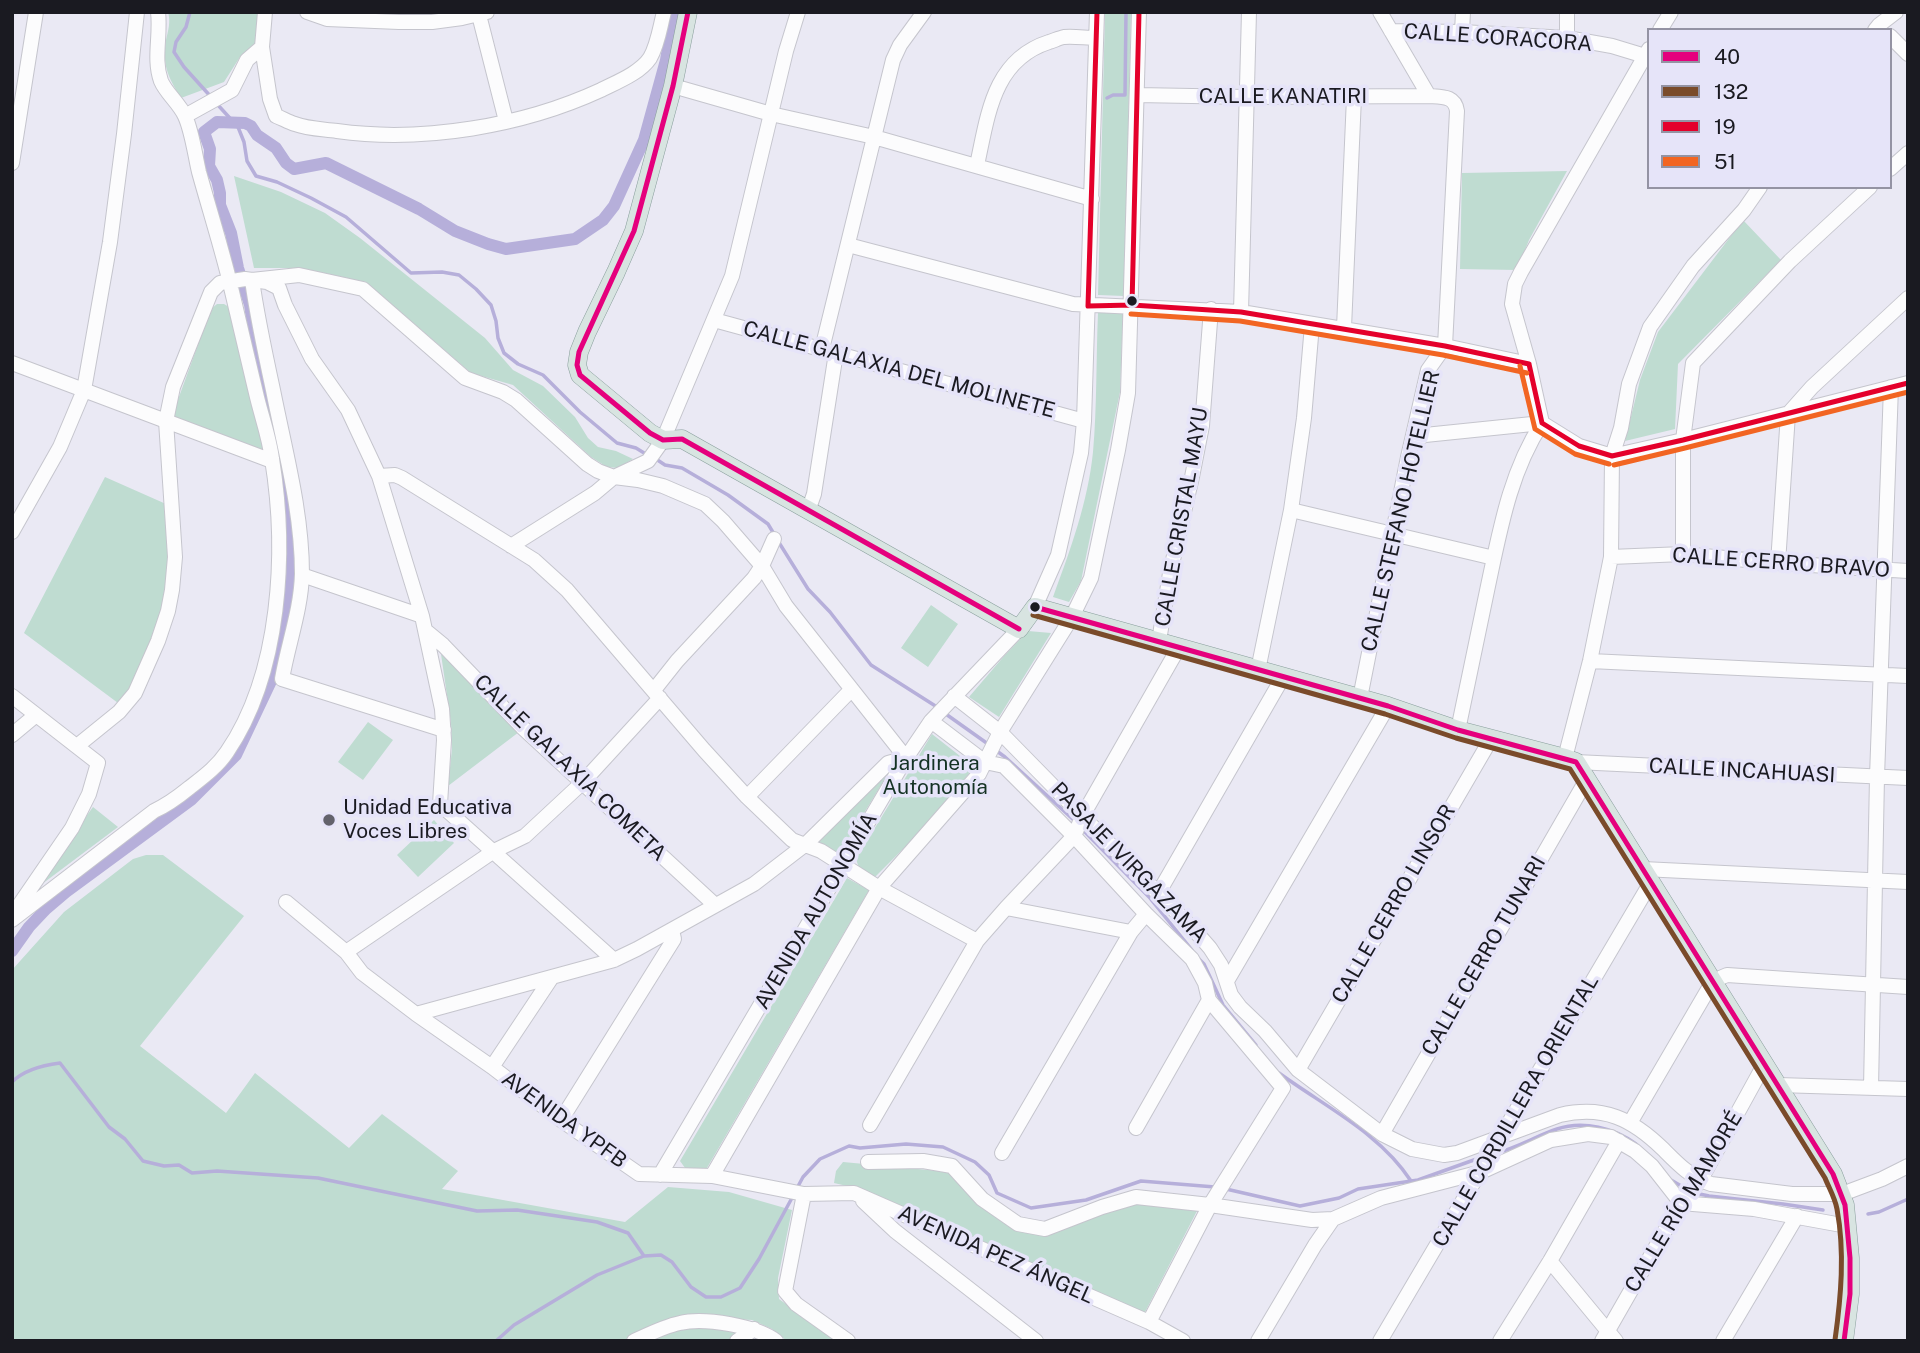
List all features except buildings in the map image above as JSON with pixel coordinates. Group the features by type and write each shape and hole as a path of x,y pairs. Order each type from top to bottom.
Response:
{"main road":[{"path":"688,12 673,86 634,231 617,272 586,332 577,365 580,375 650,433 655,450 682,439 1019,629"},
{"name":"CALLE INCAHUASI","path":"1035,607 1388,706 1458,730 1571,760"},
{"name":"AVENIDA AUTONOMÍA","path":"1019,629 1035,607"},
{"path":"1571,760 1587,779 1833,1174 1845,1205 1850,1258 1850,1294 1844,1341"}],"street":[{"path":"12,163 36,12"},
{"path":"12,532 60,447 84,390 112,229 137,12"},
{"path":"158,12 158,59 162,81 185,116 241,280 272,390 292,475 302,575 293,634 282,679 444,730"},
{"path":"265,12 262,47 270,99 276,116 295,124 344,132 417,135 506,121 581,99 638,70 649,59 664,12"},
{"path":"307,12 327,19 399,22 432,22 483,13 506,121"},
{"path":"511,546 595,493 655,450 732,276 786,51 798,12"},
{"path":"808,511 814,494 829,351 848,245 893,60 900,44 924,12"},
{"name":"AVENIDA AUTONOMÍA","path":"1035,607 1058,555 1081,453 1097,12"},
{"name":"AVENIDA AUTONOMÍA","path":"712,1176 879,888 979,774 1000,732 1072,617 1091,578 1128,393 1139,12"},
{"path":"1241,312 1249,12"},
{"path":"1380,12 1429,96"},
{"path":"1462,32 1463,12"},
{"path":"1567,12 1567,38"},
{"path":"1661,28 1671,12"},
{"path":"1880,28 1896,12"},
{"name":"CALLE CORACORA","path":"1391,32 1462,32 1567,38 1647,53"},
{"path":"977,165 998,84 1013,63 1035,47 1063,37 1096,38"},
{"path":"1892,38 1908,54"},
{"path":"185,116 232,90 247,60 262,47"},
{"path":"1458,730 1512,483 1528,443 1542,423 1512,304 1515,284 1647,53"},
{"path":"673,86 771,114 874,136 1092,199"},
{"name":"CALLE KANATIRI","path":"1138,95 1429,96"},
{"name":"CALLE STEFANO HOTELLIER","path":"1360,698 1429,370 1445,346 1457,111 1452,99 1429,96"},
{"path":"1344,328 1354,97"},
{"path":"1892,167 1908,153"},
{"path":"1571,760 1611,557 1612,456 1622,428 1629,384 1650,327 1693,266 1744,210 1759,189"},
{"path":"1684,554 1683,440 1693,363 1790,261 1868,189"},
{"path":"848,245 1073,304 1241,312 1445,346 1529,364"},
{"path":"77,746 119,712 135,692 168,611 175,557 166,421 173,387 211,292 220,283 299,275 363,289 465,379 503,392 516,400 587,464 614,477 663,486 705,504 762,566 786,606 906,758 888,762 806,844 754,884 672,930 614,960 416,1014"},
{"path":"12,920 154,811 212,771 228,751 247,716 258,686 277,605 279,551 272,461 248,353 241,280"},
{"path":"241,280 274,284 279,288 312,359 348,410 379,476 422,616 442,709 444,730 440,804 614,960"},
{"path":"1778,563 1788,414 1812,387 1908,298"},
{"name":"CALLE CRISTAL MAYU","path":"1159,641 1170,573 1202,426 1210,309"},
{"name":"CALLE GALAXIA DEL MOLINETE","path":"714,320 1084,421"},
{"path":"1258,670 1292,510 1312,325"},
{"path":"12,363 272,461"},
{"path":"1411,446 1416,439 1425,435 1542,423 1579,446 1612,456 1908,383"},
{"path":"1871,1088 1877,777 1891,387"},
{"path":"379,476 395,475 402,478 534,560 567,590 747,797 792,840 821,851 879,888 977,941"},
{"path":"1292,510 1494,558"},
{"path":"346,952 494,851 525,836 582,783 657,694 677,661 754,578 774,539"},
{"name":"CALLE CERRO BRAVO","path":"1611,557 1684,554 1908,571"},
{"path":"302,575 422,616"},
{"name":"AVENIDA AUTONOMÍA","path":"660,1175 906,758 931,721 1019,629"},
{"name":"CALLE GALAXIA COMETA","path":"426,631 443,645 522,727 715,905"},
{"name":"CALLE CRISTAL MAYU","path":"870,1125 977,941 1074,836 1083,815 1180,647"},
{"path":"1590,661 1908,676"},
{"path":"1159,892 1283,677"},
{"path":"747,797 851,690"},
{"path":"12,696 98,763 89,794 72,828 12,915"},
{"name":"PASAJE IVIRGAZAMA","path":"954,696 1000,732 1159,892 1210,948 1221,965 1231,995 1240,1007 1265,1031 1298,1070 1382,1133 1412,1149 1444,1155 1457,1153 1560,1115 1577,1111 1609,1113 1630,1123 1657,1144 1684,1171 1700,1181 1792,1194 1842,1194"},
{"path":"1227,981 1388,706"},
{"path":"12,735 36,715"},
{"name":"PASAJE IVIRGAZAMA","path":"931,721 985,762 1004,766 1192,959 1205,983 1209,1000 1283,1088 1216,1195"},
{"name":"CALLE CERRO LINSOR","path":"1298,1070 1491,738"},
{"name":"CALLE INCAHUASI","path":"1571,760 1908,778"},
{"name":"CALLE CERRO TUNARI","path":"1382,1133 1587,779"},
{"path":"1647,875 1908,882"},
{"name":"CALLE CORDILLERA ORIENTAL","path":"1380,1341 1502,1137 1647,875"},
{"name":"AVENIDA YPFB","path":"286,902 346,952 362,973 492,1066 561,1120 639,1174 712,1176 797,1193"},
{"path":"1006,908 1131,932"},
{"path":"1002,1153 1131,932 1146,914"},
{"path":"561,1120 674,939 672,930"},
{"path":"1630,1123 1713,981 1727,975 1908,987"},
{"path":"492,1066 552,977"},
{"path":"1136,1128 1209,1000"},
{"name":"CALLE RÍO MAMORÉ","path":"1609,1337 1681,1203 1700,1181 1765,1063"},
{"path":"1778,1085 1908,1089"},
{"path":"868,1162 923,1161 952,1166 982,1199 1018,1224 1045,1229 1136,1197 1216,1195 1312,1220 1333,1219 1381,1198 1487,1161 1565,1136 1588,1134 1611,1137 1635,1151 1652,1166 1681,1203 1754,1209 1847,1226"},
{"path":"1500,1341 1619,1141"},
{"path":"1842,1194 1908,1166"},
{"path":"797,1193 785,1291 796,1304 848,1341"},
{"name":"AVENIDA PEZ ÁNGEL","path":"797,1193 854,1193 1149,1322 1183,1341"},
{"path":"854,1193 895,1231 1036,1341"},
{"path":"1149,1322 1216,1195"},
{"path":"1723,1341 1797,1216"},
{"path":"1258,1341 1333,1219"},
{"path":"1550,1261 1609,1337"},
{"path":"634,1341 681,1323 695,1321 754,1329 776,1341"},
{"path":"737,1341 754,1329"}],"green space":[{"path":"168,12 258,12 256,47 240,57 224,82 181,98 169,77 166,64"},
{"path":"1105,12 1131,12 1124,296 1098,295"},
{"path":"1567,171 1529,240 1517,270 1460,269 1462,173"},
{"path":"234,176 281,192 325,213 485,338 513,370 543,386 575,417 588,438 598,447 633,459 618,468 607,467 591,457 513,385 471,373 366,282 301,268 254,268"},
{"path":"1743,220 1781,260 1678,364 1675,429 1625,441 1640,380 1658,332"},
{"path":"217,304 229,307 265,446 262,452 172,416 211,309"},
{"path":"1098,313 1123,313 1120,392 1081,581 1069,602 1053,597 1078,526 1091,471"},
{"path":"105,477 166,504 168,569 165,606 143,665 118,703 24,633"},
{"path":"931,605 958,624 928,667 901,648"},
{"name":"Jardinera Autonomía","path":"1028,631 1051,633 999,717 969,697"},
{"path":"441,654 519,732 448,786 452,749 451,723"},
{"path":"368,722 393,740 363,780 338,762"},
{"name":"Jardinera Autonomía","path":"932,734 974,767 933,819 875,877 859,868 856,859"},
{"path":"891,769 839,854 816,840"},
{"path":"93,807 118,827 30,893"},
{"path":"434,820 454,843 418,877 397,855"},
{"path":"146,855 163,855 244,916 140,1046 226,1113 255,1073 349,1148 382,1114 458,1171 442,1189 625,1222 668,1187 729,1192 792,1210 778,1278 779,1299 837,1341 787,1341 772,1329 752,1320 733,1319 741,1335 731,1341 12,1341 12,970 64,912 133,859"},
{"path":"847,878 869,890 704,1173 688,1172 680,1161"},
{"path":"843,1162 950,1172 992,1215 1017,1229 1136,1202 1198,1209 1144,1314 860,1189 834,1183 836,1171"}],"waterway":[{"path":"190,12 174,52 212,98"},
{"path":"272,415 260,376 250,305 238,268 231,233 220,205 217,180 209,166 210,149 204,132 217,122 245,123 276,148 286,163 294,169 326,163 419,209 455,231 488,244 506,249 575,239 603,220 614,206 644,140 666,60 674,12"},
{"path":"1107,98 1125,95 1126,12"},
{"path":"217,104 238,127 247,161 256,176 277,182 346,217 411,273 442,272 459,275 491,305 504,353 518,364 543,375 580,412 617,443 636,448 649,456"},
{"path":"656,459 665,465 682,468 728,495 768,524 774,534"},
{"path":"12,951 46,909 191,800 236,755 272,679 289,606 292,568 282,460"},
{"path":"778,541 808,589 830,612 871,665 937,707"},
{"path":"943,712 988,744"},
{"path":"994,749 1077,823"},
{"path":"1082,829 1149,897 1192,950"},
{"path":"1199,959 1204,964 1223,1005 1256,1045"},
{"path":"12,1082 34,1069 60,1063 109,1127 125,1139 143,1161 164,1166 179,1165 192,1173 217,1171 318,1178 477,1211 517,1210 597,1222 628,1233 644,1256"},
{"path":"1279,1073 1367,1134 1384,1149 1411,1181"},
{"path":"1496,1153 1557,1129 1577,1125 1609,1130 1636,1144"},
{"path":"796,1190 803,1177 820,1159 849,1146 860,1148 906,1144 943,1147 975,1162 989,1175 997,1193 1031,1208 1086,1200 1141,1181 1215,1187"},
{"path":"1226,1189 1300,1206 1339,1198 1358,1189 1418,1180 1485,1156"},
{"path":"1671,1180 1688,1190"},
{"path":"1695,1193 1823,1210"},
{"path":"496,1341 514,1325 597,1275 644,1256 661,1255 672,1262 691,1287 706,1297 721,1297 740,1288 793,1196"},
{"path":"1868,1214 1908,1199"}],"transit line":[{"name":"40","path":"688,12 673,86 634,231 579,352 577,365 580,375 650,433 663,440 682,439 1019,629"},
{"name":"19","path":"1097,12 1088,306 1132,305 1241,312 1445,346 1529,364"},
{"name":"19","path":"1132,305 1139,12"},
{"name":"51","path":"1131,314 1240,321 1443,355 1527,373"},
{"name":"19","path":"1529,364 1542,423 1579,446 1612,456"},
{"name":"51","path":"1520,366 1535,429 1575,454 1609,464"},
{"name":"19","path":"1612,456 1908,383"},
{"name":"51","path":"1614,465 1908,392"},
{"name":"40","path":"1035,607 1576,762 1833,1174 1845,1205 1850,1258 1850,1294 1844,1341"},
{"name":"132","path":"1033,615 1570,769 1825,1178 1836,1205 1841,1242 1835,1340"}],"place":[{"name":"Unidad Educativa Voces Libres","path":"329,820"}]}
